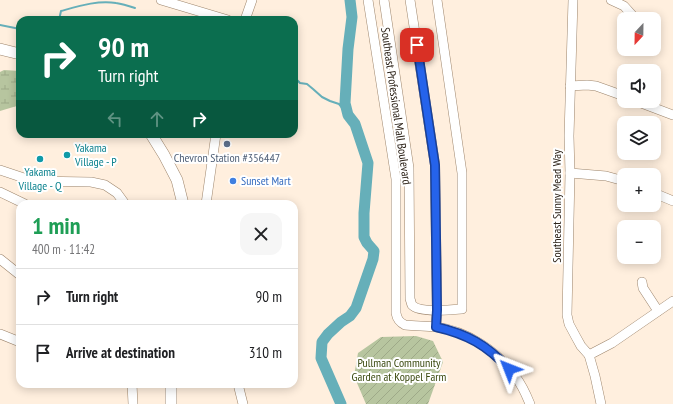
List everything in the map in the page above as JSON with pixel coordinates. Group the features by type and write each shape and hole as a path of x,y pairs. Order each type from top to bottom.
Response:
{"main road":[{"path":"0,50 16,53"},
{"path":"153,138 164,155 176,180 182,200"},
{"path":"171,388 171,404"}],"street":[{"path":"161,0 215,16"},
{"path":"246,16 252,0"},
{"name":"Southeast Professional Mall Boulevard","path":"368,0 396,179 397,318 404,325 436,327 451,330 476,341 493,353 516,376 530,404"},
{"path":"384,0 409,168 410,299 413,305 420,309 462,309 462,173 437,0"},
{"path":"410,0 435,165 436,327"},
{"name":"Southeast Sunny Mead Way","path":"573,0 569,136 570,173 567,315 576,337 581,346 589,355 601,404"},
{"path":"611,0 624,6 629,12"},
{"path":"570,86 596,86 617,94"},
{"path":"654,108 673,115"},
{"path":"207,200 215,138"},
{"path":"0,170 33,181 91,182 105,185 117,193 122,200"},
{"path":"570,173 606,176 617,180"},
{"path":"0,192 17,200"},
{"path":"661,196 673,201"},
{"path":"0,259 16,272"},
{"path":"642,282 643,288 658,311"},
{"path":"589,355 612,343 673,301"},
{"path":"0,334 16,340"},
{"path":"132,388 133,404"},
{"path":"239,388 243,404"}],"green space":[{"path":"4,70 16,71 16,106 0,111 0,72"},
{"name":"Pullman Community Garden at Koppel Farm","path":"416,336 433,341 443,362 428,404 366,404 354,376 358,353 381,337"}],"waterway":[{"path":"341,404 321,358 322,342 328,334 350,316 356,308 373,259 374,251 364,237 364,213 368,163 355,124 348,115 345,103 348,49 352,17 350,0"},
{"path":"60,16 61,11 82,5 102,2 124,4 135,8"},
{"path":"0,25 16,28"},
{"path":"298,81 300,83 307,84 322,97 339,104 348,115"}],"place":[{"name":"Chevron Station #356447","path":"227,144"},
{"name":"Yakama Village - P","path":"67,155"},
{"name":"Yakama Village - Q","path":"40,159"},
{"name":"Sunset Mart","path":"233,181"}],"route":[{"path":"417,45 435,165 436,327 451,330 476,341 493,353 509,369"}]}
